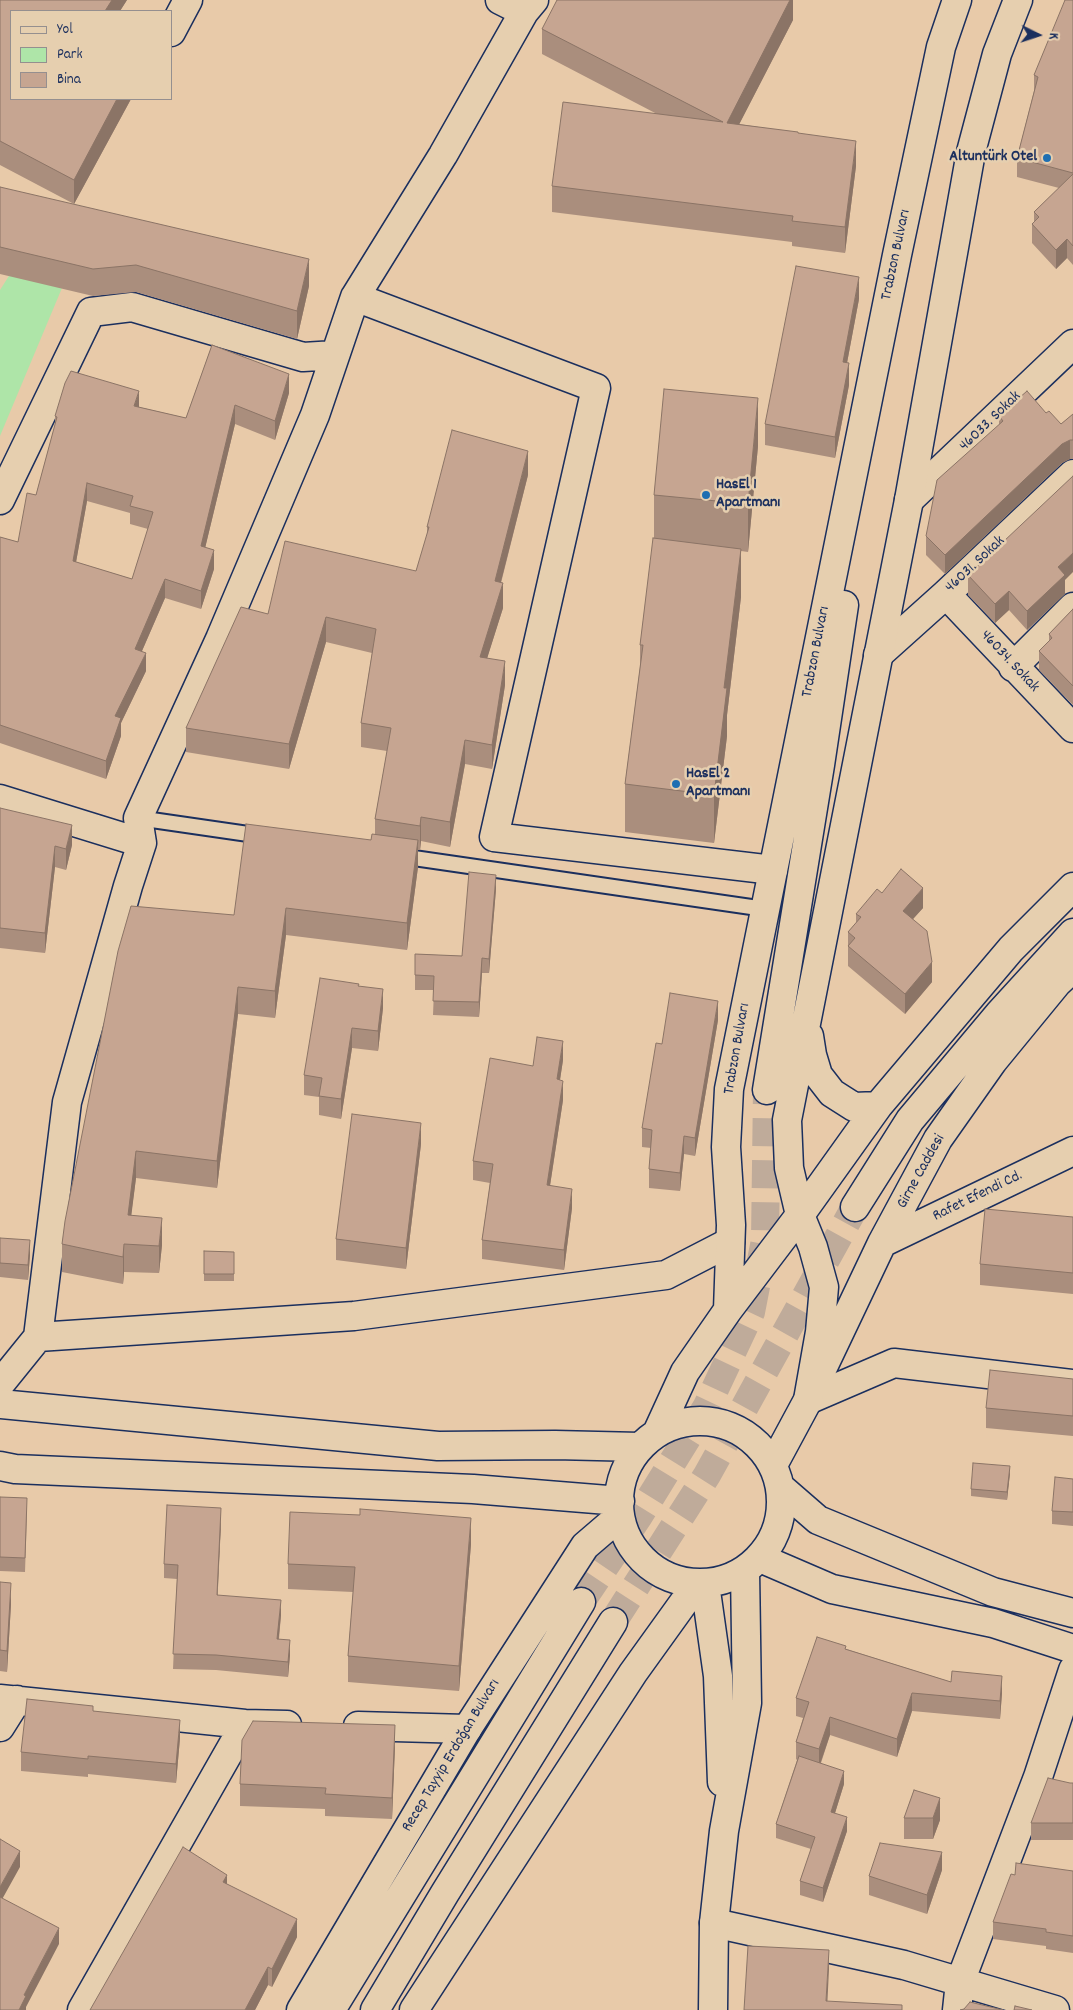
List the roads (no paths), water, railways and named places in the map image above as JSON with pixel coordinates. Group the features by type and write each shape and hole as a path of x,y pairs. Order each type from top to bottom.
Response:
{"main road":[{"path":"172,30 188,0"},
{"path":"0,1384 38,1337 67,1102 128,886 140,831 315,416 356,298 443,155 529,6 500,0"},
{"name":"Trabzon Bulvarı","path":"728,1310 730,1242 726,1146 729,1088 897,255 941,47 957,0"},
{"path":"1018,0 997,54 971,152 909,500 808,1022 787,1120 789,1168 800,1216 813,1248 824,1287 820,1332 808,1400 777,1476 782,1506 779,1524 771,1542 753,1564 728,1579 701,1584 674,1580 654,1570 637,1554 625,1534 620,1508 620,1489 627,1466 648,1440 685,1372 728,1310 800,1216 878,1106 1011,948 1073,887"},
{"path":"767,1090 820,765 897,255"},
{"path":"356,298 596,388 494,837 773,870"},
{"path":"0,500 91,312 132,308 303,357 335,355"},
{"name":"46033. Sokak","path":"909,500 1073,344"},
{"name":"46031. Sokak","path":"878,655 946,594 1073,474"},
{"name":"46034. Sokak","path":"946,594 1013,667 1073,728"},
{"path":"1013,667 1073,607"},
{"path":"0,799 140,831"},
{"path":"855,1207 910,1120 999,1014 1073,934"},
{"name":"Girne Caddesi","path":"808,1400 882,1243 938,1139 993,1061 1057,983 1073,968"},
{"path":"808,1022 812,1055 818,1075 832,1093 854,1107 878,1106"},
{"name":"Rafet Efendi Cd.","path":"882,1243 1073,1152"},
{"path":"38,1337 354,1316 666,1275 730,1242"},
{"path":"808,1400 894,1363 1073,1384"},
{"path":"0,1404 438,1446 555,1445 648,1440 678,1423 700,1420 722,1423 743,1432 760,1447 777,1476 818,1520 993,1592 1073,1613"},
{"path":"0,1466 25,1469 482,1489 620,1508"},
{"name":"Recep Tayyip Erdoğan Bulvarı","path":"301,2010 467,1729 585,1546 620,1508"},
{"path":"753,1564 832,1589 993,1623 1073,1649"},
{"path":"713,2010 714,1923 724,1831 748,1703 753,1564"},
{"path":"701,1584 718,1676 724,1831"},
{"path":"414,2010 633,1673 701,1584"},
{"path":"331,2010 581,1602"},
{"path":"375,2010 445,1893 614,1622"},
{"path":"957,2010 960,1982 1038,1777 1073,1670"},
{"path":"0,1727 8,1700 245,1724 467,1729"},
{"path":"82,2010 245,1724"},
{"path":"1038,1777 1064,1783"},
{"path":"714,1923 904,1965 1055,2010"}],"lane":[{"path":"140,831 276,838"},
{"path":"383,854 765,909"}],"tunnel":[{"path":"581,1602 639,1516 707,1406 751,1312 765,1240 767,1090"},
{"path":"613,1622 707,1475 855,1207"}],"place":[{"name":"Altuntürk Otel","path":"1047,158"},
{"name":"HasEl 1 Apartmanı","path":"706,495"},
{"name":"HasEl 2 Apartmanı","path":"676,784"}]}
